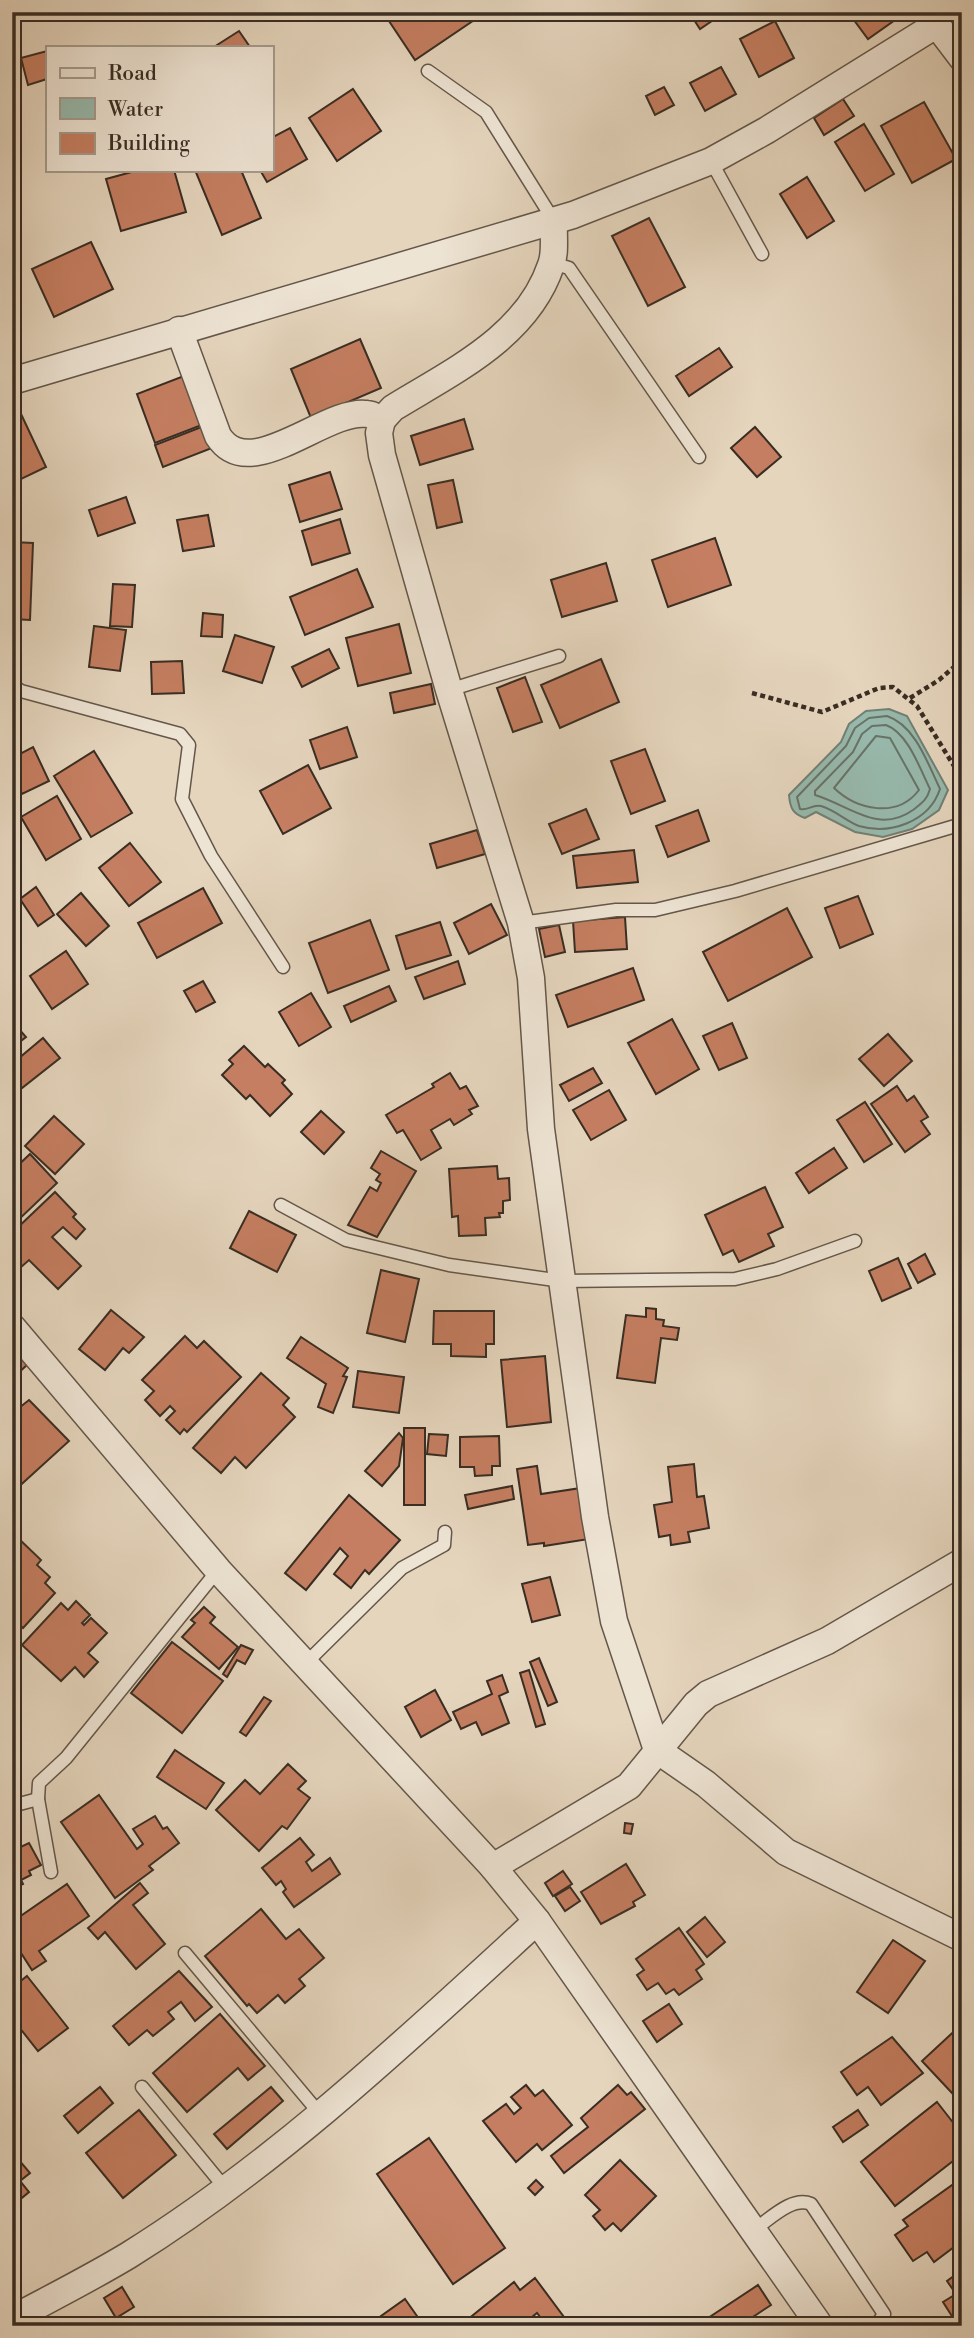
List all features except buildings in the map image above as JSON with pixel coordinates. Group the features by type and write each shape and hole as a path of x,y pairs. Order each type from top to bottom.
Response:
{"street":[{"path":"12,382 179,330 554,222 710,161 767,130 931,19 962,58"},
{"path":"554,222 552,263 539,290 512,328 479,356 393,408 382,420 379,433 382,454 449,690 521,923 531,978 541,1129 596,1517 614,1621 657,1750 706,1784 786,1852 962,1938"},
{"path":"179,330 218,436 226,449 236,453 288,443 348,415 368,414 382,420"},
{"path":"12,1327 218,1570 493,1867 537,1921 755,2229 820,2326"},
{"path":"493,1867 629,1786 695,1704 708,1694 827,1641 962,1562"},
{"path":"12,2319 128,2255 225,2188 369,2075 537,1921"}],"lane":[{"path":"428,71 486,112 554,222"},
{"path":"710,161 762,254"},
{"path":"552,263 569,268 699,457"},
{"path":"449,690 559,656"},
{"path":"12,685 22,691 180,734 189,745 182,799 211,856 283,967"},
{"path":"521,923 616,910 655,910 735,891 962,824"},
{"path":"281,1205 346,1240 449,1265 562,1281 736,1279 777,1269 855,1241"},
{"path":"304,1664 402,1568 444,1545 445,1532"},
{"path":"51,1871 38,1799 39,1783 66,1758 218,1570"},
{"path":"12,1806 38,1799"},
{"path":"185,1953 320,2114"},
{"path":"142,2087 225,2188"},
{"path":"755,2229 792,2204 803,2201 811,2204 884,2314 876,2326"}],"path":[{"path":"910,698 939,680 962,660"},
{"path":"752,693 822,712 879,688 893,687 910,698 962,779"}],"water":[{"path":"889,709 907,716 948,790 939,810 912,829 883,837 855,832 816,812 805,818 798,815 791,807 789,795 841,742 849,724 866,711"}]}
